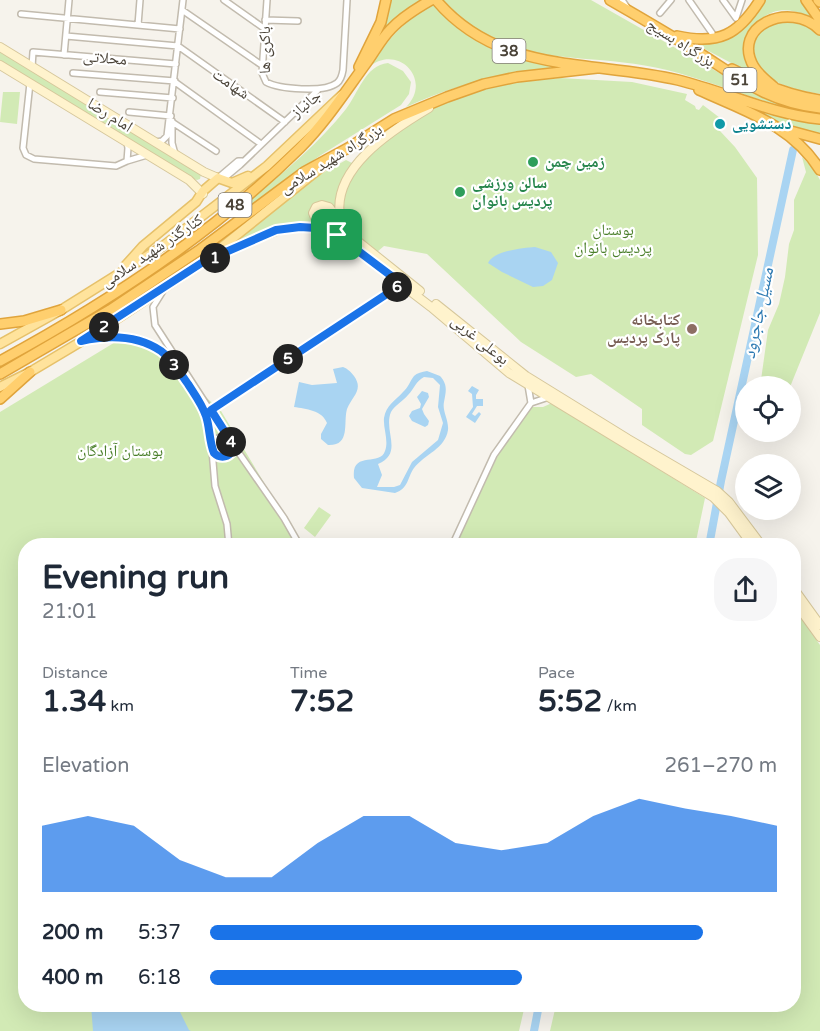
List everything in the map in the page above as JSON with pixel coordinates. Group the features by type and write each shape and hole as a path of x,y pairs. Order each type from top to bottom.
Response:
{"highway":[{"path":"359,72 360,62 381,22 386,0"},
{"name":"بزرگراه بسیج","path":"610,0 761,92 782,100 820,108"},
{"path":"668,34 696,40 726,36 743,24 760,0"},
{"path":"806,0 820,20"},
{"name":"بزرگراه شهید سلامی","path":"0,361 133,282 199,235 301,147 332,113 391,30 432,1"},
{"name":"38","path":"432,1 461,25 499,47 549,61 597,68"},
{"path":"774,87 760,75 752,62 750,44 757,26 774,14 793,12 804,15 820,30"},
{"path":"695,51 743,75 774,87 820,100"},
{"name":"بزرگراه شهید سلامی","path":"0,374 136,293 304,172 394,119 484,84 518,76 597,68"},
{"name":"بزرگراه بسیج","path":"597,68 675,80 795,115 820,119"},
{"path":"675,80 779,128 799,141 820,170"},
{"path":"779,128 820,139"},
{"path":"0,324 10,324 62,310"},
{"path":"0,399 30,372"}],"main road":[{"name":"امام رضا","path":"0,47 206,173 220,179"},
{"name":"امام رضا","path":"0,65 189,180 203,194"},
{"name":"کنارگذر شهید سلامی","path":"0,344 62,310 163,246 267,166 334,100 345,93"},
{"path":"342,225 338,207 339,199 358,162 397,129 442,99"},
{"path":"0,387 30,372 167,287 203,262 341,151"},
{"path":"117,275 143,246 220,179 233,183 267,166"},
{"path":"189,180 201,182 206,173"},
{"name":"بوعلی غربی","path":"747,538 720,504 718,495 509,373 402,284 315,218 314,209 322,205 329,207 350,235 511,365 718,495 755,538"},
{"name":"بوعلی غربی","path":"203,262 282,229 309,227 337,235"},
{"path":"801,599 820,625"},
{"path":"801,611 820,637"}],"street":[{"path":"64,55 69,0"},
{"path":"138,25 140,0"},
{"path":"175,154 172,143 173,98 183,0"},
{"path":"224,0 265,29"},
{"name":"باکری ها","path":"267,0 262,66 262,74 266,82 273,86 319,89"},
{"name":"جانباز","path":"229,172 319,89 335,85 340,80 343,70 347,0"},
{"path":"622,0 629,11"},
{"path":"660,14 671,0"},
{"path":"689,0 712,33"},
{"path":"723,0 736,18 742,0"},
{"path":"182,9 262,66"},
{"path":"21,14 180,29"},
{"path":"265,20 298,21"},
{"path":"66,36 178,46"},
{"name":"شهامت","path":"178,46 285,122"},
{"name":"محلاتی","path":"32,67 33,52 176,64"},
{"path":"73,72 175,81 261,144"},
{"path":"30,83 23,148 26,155 34,159 116,166 147,154"},
{"path":"100,92 173,98"},
{"path":"129,112 172,119 216,151"},
{"path":"156,142 162,141 167,136 172,119"},
{"path":"127,142 127,161"},
{"path":"206,173 229,172"},
{"path":"220,179 229,172"},
{"path":"229,172 233,183"},
{"path":"211,410 402,284"},
{"path":"167,287 153,307 153,321 295,538"},
{"path":"81,341 123,337 161,351 177,369 200,403 209,426 215,486 229,538"},
{"path":"528,385 531,403"},
{"path":"456,538 494,455 531,403 549,397"},
{"path":"219,437 230,441 231,453 226,456 216,455 212,448 213,441 219,437"}],"green space":[{"path":"388,0 423,0 377,40"},
{"path":"442,0 591,0 760,96 792,107 820,112 820,115 781,106 667,70 635,64 548,55 521,49 495,39 468,23"},
{"path":"763,0 801,0 820,28 805,15 787,10 769,14 761,20 752,32 747,46 763,80 688,40 723,40"},
{"path":"433,3 462,30 492,49 526,61 565,67 504,75 464,85 406,107 414,96 416,85 414,76 408,67 390,59 379,61 368,68 397,32"},
{"path":"787,13 820,34 820,94 798,90 765,76 752,56 753,37 775,15"},
{"path":"0,51 201,174 200,179 191,178 0,62"},
{"path":"388,63 403,71 411,82 409,94 401,105 279,184 194,255 247,210 244,205 323,136 346,109 373,69"},
{"name":"بوستان پردیس بانوان","path":"560,78 632,82 687,94 685,100 696,109 699,110 703,105 724,121 714,128 720,131 735,147 757,178 758,255 713,441 691,455 685,454 642,425 642,409 591,374 576,377 521,342 427,254 384,246 377,252 348,229 342,214 343,199 348,184 358,168 370,154 408,123 438,106 484,89"},
{"path":"3,92 20,92 17,124 0,122"},
{"path":"727,96 820,122 820,135 787,126"},
{"path":"802,157 814,169 820,180 820,313 794,376 762,376 768,330 779,304 789,244 794,230 794,200 806,172"},
{"path":"346,160 354,164 337,192 335,210 331,206 311,209 331,231 287,226 210,259 300,186"},
{"name":"بوستان آزادگان","path":"117,341 157,352 221,411 297,538 18,538 18,1012 523,1012 519,1031 0,1031 0,412"},
{"path":"552,403 705,498 697,538 459,538 501,449 532,407 543,407"},
{"path":"319,507 331,515 315,537 304,528"},
{"path":"801,619 820,645 820,1031 550,1031 554,1012 801,1012"}],"water":[{"path":"535,247 551,252 558,263 552,280 543,286 533,287 488,263 502,253"},
{"path":"343,367 354,376 358,385 347,409 343,438 340,442 328,445 321,439 327,423 325,419 313,411 294,407 299,382 312,385 337,383 333,369"},
{"path":"427,371 440,376 445,385 444,405 448,426 446,437 439,447 418,463 400,491 395,493 362,488 354,478 354,469 361,461 382,456 386,447 384,418 387,410 406,389 414,376","holes":["433,378 440,385 438,407 443,423 438,440 412,462 400,485 377,487 382,475 378,464 390,454 389,419 391,412 421,379"]},
{"path":"472,386 479,390 476,399 483,399 483,406 477,406 472,414 475,416 479,412 481,414 475,423 466,417 473,407 472,394 468,391"},
{"path":"422,391 428,393 429,397 422,409 429,421 425,427 412,421 409,416 412,411 420,408 421,404 417,397"},
{"path":"92,1012 180,1012 191,1031 93,1031"}],"waterway":[{"name":"مسیل جاجرود","path":"710,538 793,150"},
{"name":"مسیل جاجرود","path":"534,1031 538,1012"}],"place":[{"name":"دستشویی","path":"720,124"},
{"name":"زمین چمن","path":"533,162"},
{"name":"سالن ورزشی پردیس بانوان","path":"460,192"},
{"name":"کتابخانه پارک پردیس","path":"692,329"}],"route":[{"path":"291,227 316,228 337,235 402,284 211,410 233,446 231,453 226,456 219,457 212,450 206,414 177,369 161,351 123,337 81,341 203,262 210,261 276,230 291,227"}]}
